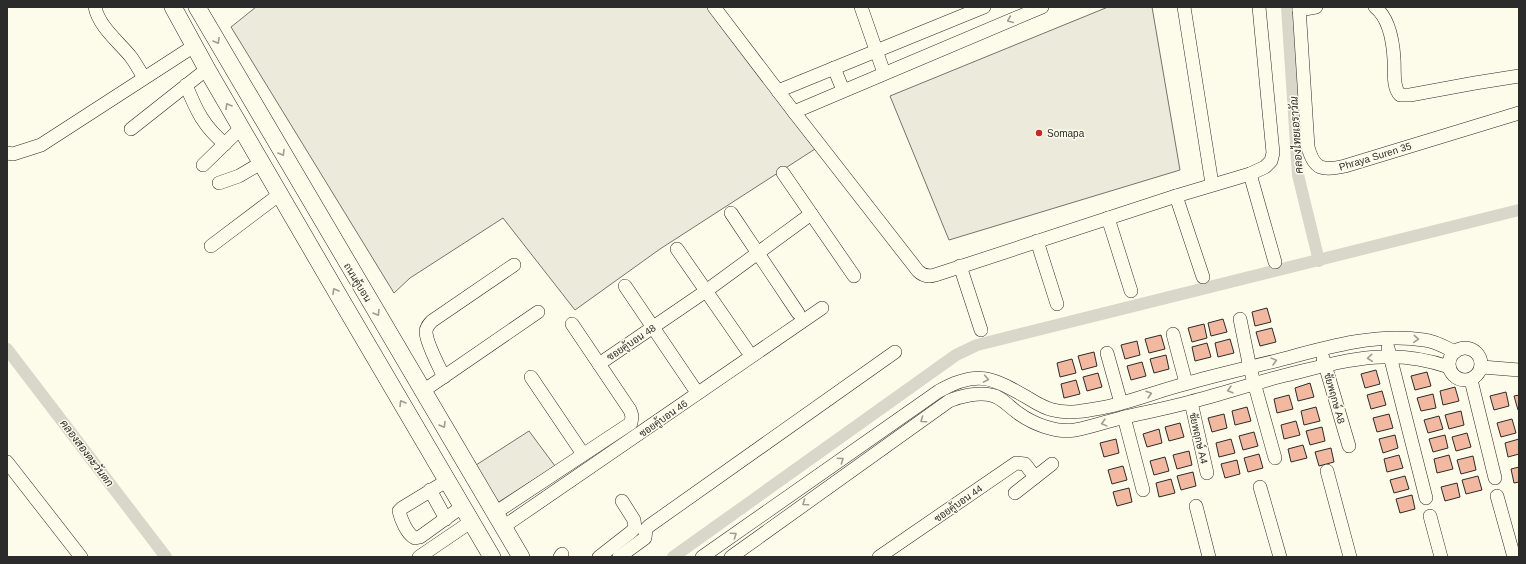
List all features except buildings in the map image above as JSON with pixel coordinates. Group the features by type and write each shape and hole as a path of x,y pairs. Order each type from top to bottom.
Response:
{"main road":[{"path":"173,7 241,128 492,557"},
{"name":"ถนนคู้บอน","path":"197,7 521,557"}],"street":[{"path":"95,7 97,16 130,56 144,78"},
{"path":"714,7 919,272 925,276 933,276 1212,184 1250,174 1265,167 1272,161 1273,153 1259,7"},
{"path":"861,7 884,73"},
{"path":"794,112 1042,7"},
{"path":"1184,7 1212,184"},
{"path":"1299,8 1316,7"},
{"path":"1375,7 1383,17 1392,40 1396,88 1400,95 1410,95 1519,76"},
{"name":"Phraya Suren 35","path":"1299,8 1308,147 1315,164 1322,168 1334,169 1345,166 1519,113"},
{"path":"778,91 976,9 979,33"},
{"path":"7,153 13,154 41,145 194,46"},
{"path":"131,129 207,68"},
{"path":"834,68 843,90"},
{"path":"186,85 195,108 202,120 213,134 225,144"},
{"path":"203,165 241,128"},
{"path":"219,183 239,176 262,163"},
{"path":"783,173 854,276"},
{"path":"1250,174 1275,262"},
{"path":"210,246 280,194"},
{"path":"1176,196 1203,277"},
{"path":"731,213 798,313"},
{"name":"ซอยคู้บอน 48","path":"499,520 583,454 631,423 632,420 630,410 599,364 706,291 811,214"},
{"path":"1108,218 1131,291"},
{"path":"1037,241 1057,304"},
{"path":"677,249 747,350"},
{"path":"444,377 428,341 426,333 427,328 432,321 514,265"},
{"path":"960,266 981,330"},
{"path":"625,286 694,388"},
{"name":"ซอยคู้บอน 46","path":"499,520 822,308"},
{"path":"423,391 538,312"},
{"path":"1240,319 1250,368 1275,458"},
{"path":"572,324 599,364"},
{"path":"1173,334 1186,383"},
{"path":"1386,339 1426,498"},
{"path":"702,557 949,386 970,378 989,379 1002,383 1041,406 1053,410 1072,412 1121,403 1186,383 1344,344 1386,339 1425,340 1439,344 1455,352"},
{"path":"1460,348 1467,348 1478,354 1482,367 1476,377 1471,380 1464,381 1457,379 1452,374 1449,367 1451,356 1460,348"},
{"name":"ชัยพฤกษ์ A8","path":"1320,349 1349,446"},
{"path":"619,557 645,538 646,529 649,526 895,352"},
{"path":"1107,353 1121,403"},
{"path":"731,557 955,398 990,394 1003,401 1032,422 1043,426 1073,430 1190,402 1254,383 1350,359 1404,356 1436,362 1449,367"},
{"path":"1482,367 1519,370"},
{"path":"531,377 583,454"},
{"path":"1471,380 1495,478"},
{"path":"949,386 955,398"},
{"name":"ชัยพฤกษ์ A4","path":"1190,402 1207,473"},
{"path":"1124,417 1143,490"},
{"path":"7,462 81,557"},
{"name":"ซอยคู้บอน 44","path":"879,557 1016,463 1025,464 1035,477"},
{"path":"1015,493 1052,464"},
{"path":"1327,471 1350,557"},
{"path":"448,480 407,504 399,512 408,531 415,538 420,537 463,506"},
{"path":"1260,487 1280,557"},
{"path":"430,490 446,519"},
{"path":"1497,496 1514,557"},
{"path":"599,557 635,528 634,520 622,501"},
{"path":"1196,506 1209,557"},
{"path":"1430,516 1441,557"},
{"path":"419,557 472,521"}],"shaded area":[{"path":"256,7 707,7 815,149 660,249 575,310 503,218 410,278 394,293 231,27"},
{"name":"Somapa","path":"1108,7 1152,7 1180,170 949,240 890,96"},
{"path":"529,431 555,466 494,505 473,467"}],"waterway":[{"name":"คลองไทยเอราวัณ","path":"1287,7 1298,175 1319,261"},
{"path":"673,557 956,355 977,345 1519,210"},
{"name":"คลองสองตะวันตก","path":"7,349 166,557"}],"place":[{"name":"Somapa","path":"1039,133"}]}
